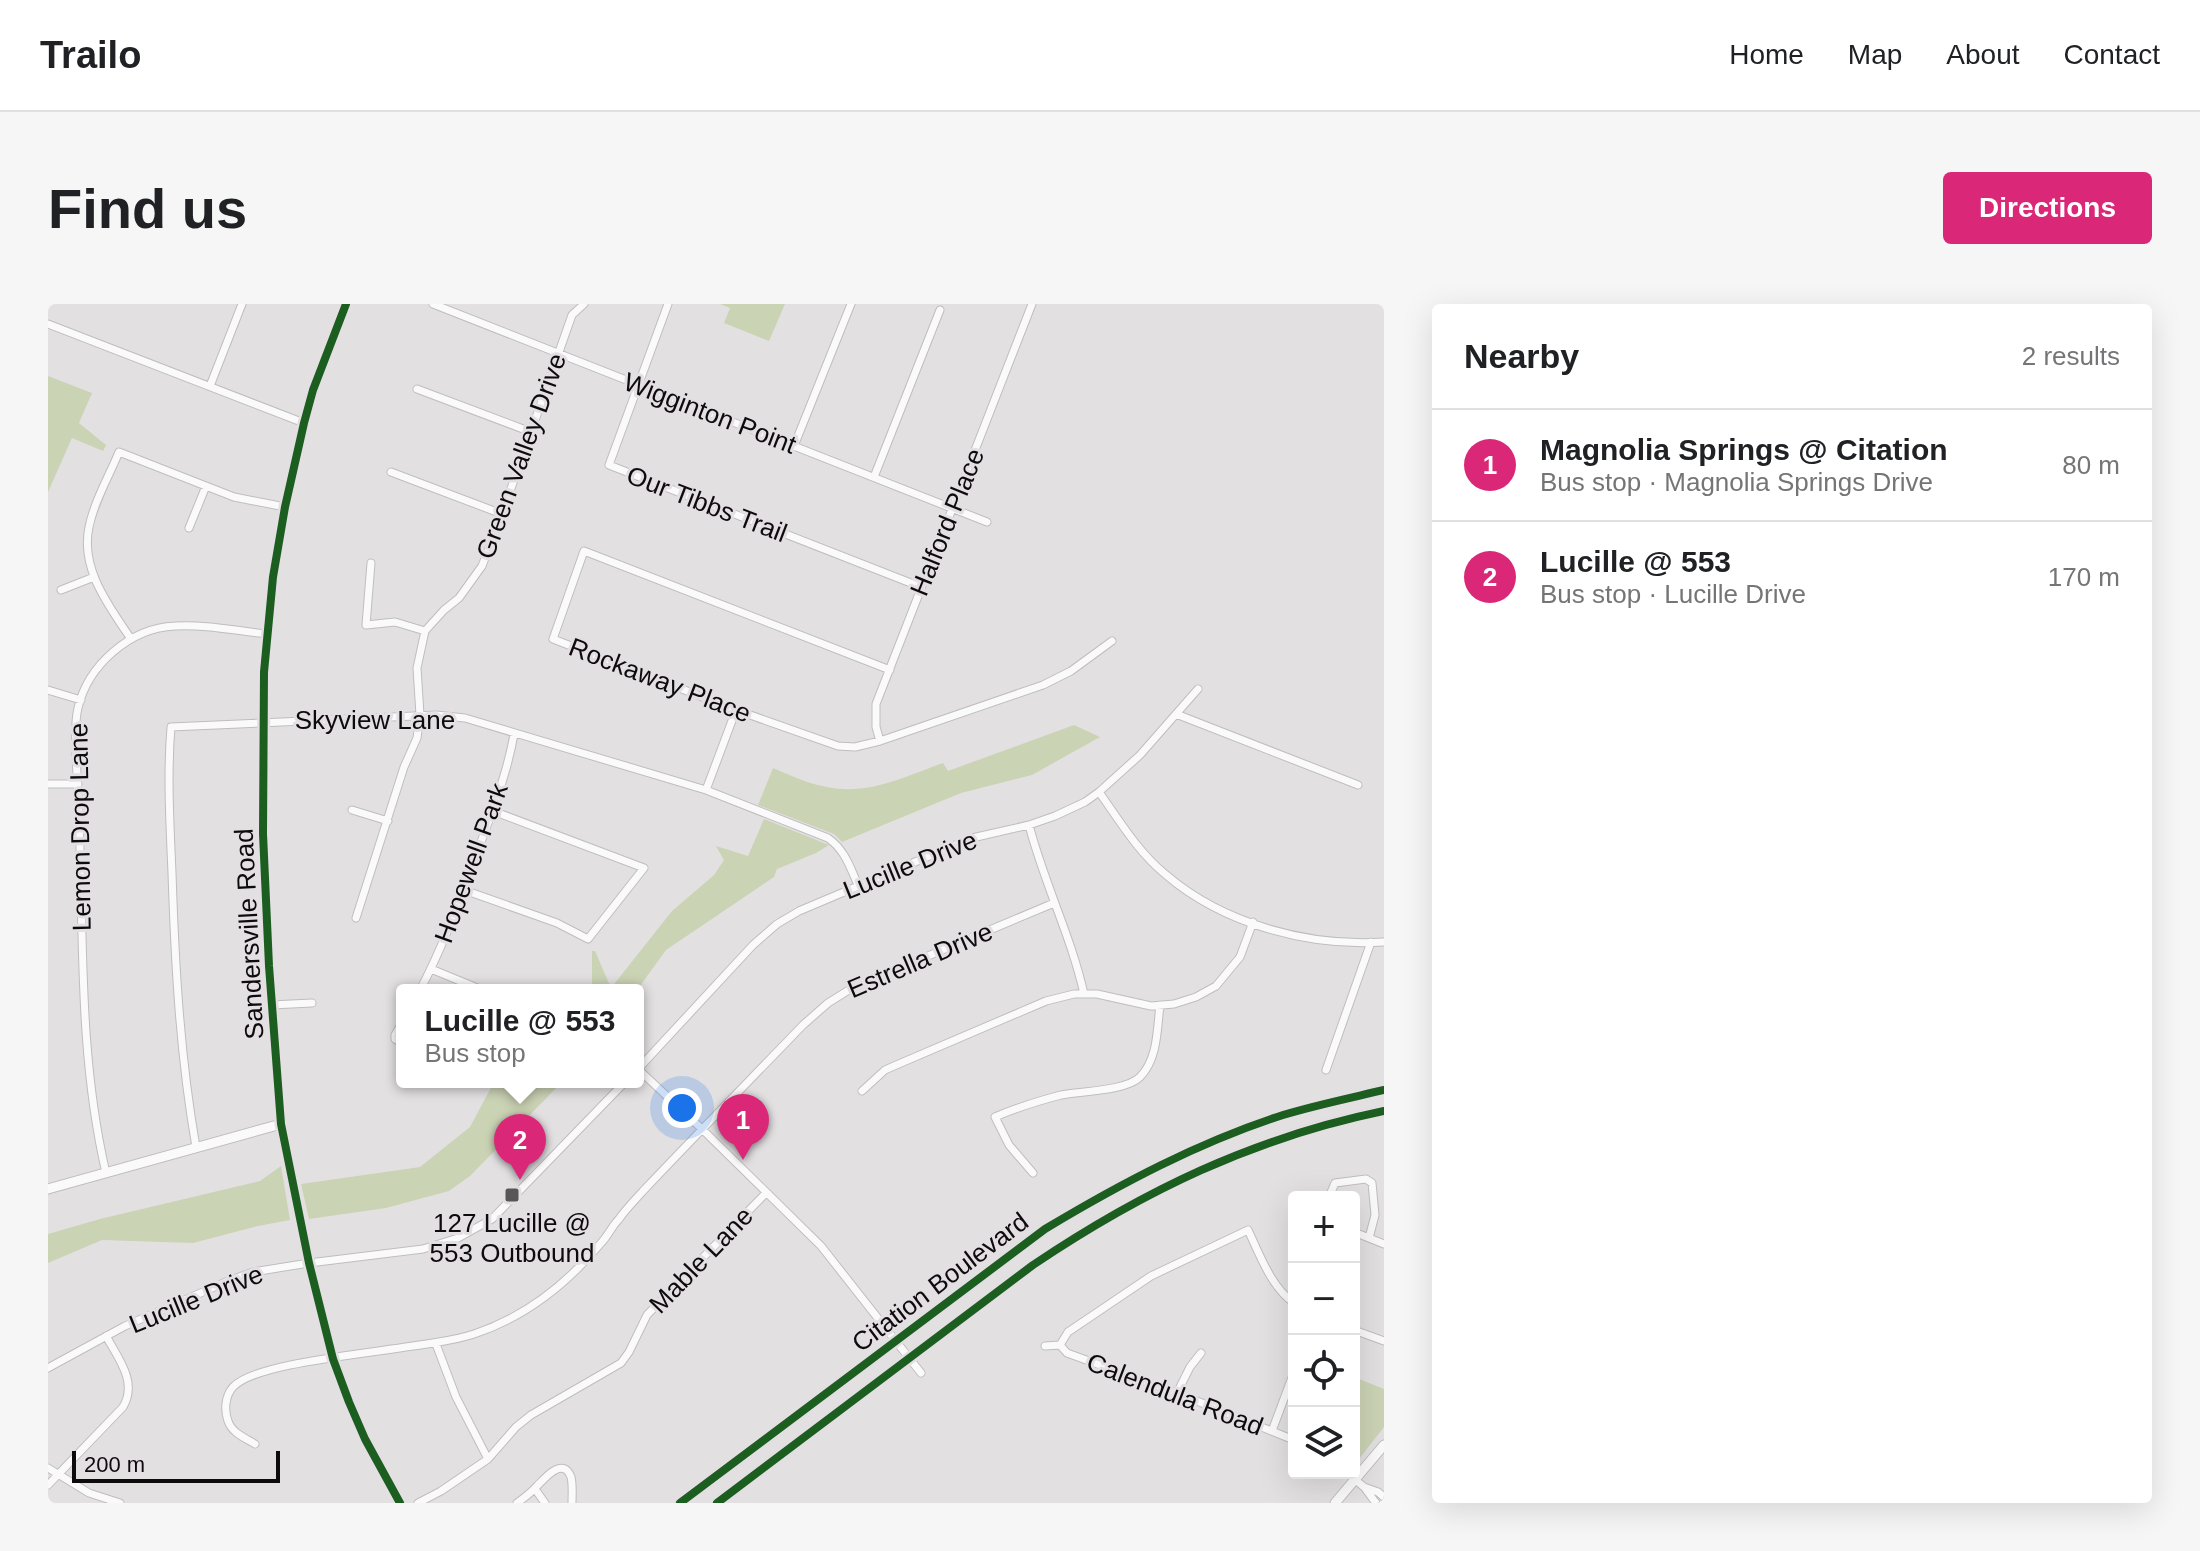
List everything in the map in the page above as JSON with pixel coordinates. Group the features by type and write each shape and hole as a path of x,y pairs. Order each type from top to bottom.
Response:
{"main road":[{"name":"Citation Boulevard","path":"680,1503 1045,1229 1097,1197 1240,1130 1328,1102 1384,1090"},
{"name":"Citation Boulevard","path":"717,1503 909,1357 1087,1228 1163,1186 1265,1143 1384,1111"}],"street":[{"path":"210,386 242,304"},
{"name":"Sandersville Road","path":"346,304 304,423 273,577 264,672 263,834 271,1005 281,1124 309,1263 333,1359 365,1439 400,1503"},
{"name":"Wigginton Point","path":"433,304 987,522"},
{"name":"Green Valley Drive","path":"425,631 459,598 477,574 502,514 572,315 584,304"},
{"name":"Our Tibbs Trail","path":"668,304 609,465 921,587"},
{"path":"794,446 851,304"},
{"name":"Halford Place","path":"880,741 876,727 876,704 1032,304"},
{"path":"874,477 940,310"},
{"path":"48,324 304,423"},
{"path":"417,389 531,432"},
{"path":"131,639 94,577 87,553 89,528 119,452 234,497 285,507"},
{"path":"391,472 502,514"},
{"path":"189,528 206,486"},
{"name":"Rockaway Place","path":"890,670 584,551 553,639 736,710 838,746 855,747 1043,685 1071,671 1112,641"},
{"path":"356,918 404,767 417,738 420,715 417,668 425,631 395,622 366,625 371,563"},
{"path":"61,590 94,577"},
{"name":"Lemon Drop Lane","path":"106,1173 94,1105 84,1012 76,735 81,700 109,655 131,639 152,630 189,626 267,634"},
{"name":"Lucille Drive","path":"644,1063 753,945 777,924 799,911 972,838 1055,816 1099,792 1140,755 1198,689"},
{"path":"48,690 81,700"},
{"path":"706,790 736,710"},
{"path":"1176,714 1358,785"},
{"name":"Skyview Lane","path":"196,1147 187,1095 177,990 171,839 171,727 420,715 465,718 706,790 828,838 846,855 858,885"},
{"name":"Hopewell Park","path":"423,984 464,890 493,811 514,734"},
{"path":"48,784 78,784"},
{"path":"1099,792 1163,873 1218,909 1321,940 1384,942"},
{"path":"352,810 388,821"},
{"path":"464,890 557,923 588,939 644,868 493,811"},
{"path":"1029,825 1074,955 1084,994"},
{"name":"Estrella Drive","path":"255,1444 238,1435 228,1425 226,1397 233,1386 270,1369 436,1344 507,1321 547,1296 568,1278 603,1242 629,1206 803,1025 839,995 1054,903"},
{"path":"862,1091 885,1070 1046,1001 1074,994 1097,994 1151,1006 1174,1004 1196,997 1216,986 1240,957 1253,922"},
{"path":"1326,1070 1371,942"},
{"path":"431,969 467,984"},
{"path":"271,1005 312,1003"},
{"path":"1033,1173 1009,1145 995,1117 1060,1096 1138,1080 1155,1046 1160,1005"},
{"path":"644,1075 821,1246 921,1373"},
{"name":"Lucille Drive","path":"48,1368 106,1336 253,1272 423,1249 475,1229 492,1219 510,1202 619,1088"},
{"path":"48,1189 281,1124"},
{"path":"1332,1191 1335,1183 1366,1179 1372,1183 1375,1215 1369,1238"},
{"name":"Mable Lane","path":"418,1503 488,1459 531,1415 621,1363 647,1315 766,1193"},
{"path":"1045,1346 1060,1345 1068,1332 1151,1276 1248,1230 1271,1276 1288,1299"},
{"path":"1360,1234 1384,1244"},
{"path":"1360,1332 1384,1341"},
{"path":"48,1485 123,1407 128,1397 126,1372 106,1336"},
{"path":"436,1344 456,1397 488,1459"},
{"name":"Calendula Road","path":"1060,1345 1067,1353 1288,1438"},
{"path":"1177,1393 1201,1353"},
{"path":"1272,1431 1288,1388"},
{"path":"1360,1468 1384,1445"},
{"path":"48,1468 89,1493 120,1503"},
{"path":"517,1503 551,1471 559,1468 566,1470 570,1476 572,1503"},
{"path":"1335,1503 1349,1479"},
{"path":"1355,1479 1376,1503"},
{"path":"1364,1487 1384,1497"},
{"path":"535,1489 545,1503"}],"green space":[{"path":"720,304 785,304 769,341 724,323 730,308"},
{"path":"48,376 92,393 79,423 106,445 103,451 72,438 48,492"},
{"path":"1074,725 1100,737 1032,775 961,793 842,842 834,834 758,805 773,768 827,787 872,787 943,763 948,771"},
{"path":"764,819 829,845 777,869 774,877 666,950 641,984 614,984 672,911 714,875 724,860 716,846 748,856"},
{"path":"592,951 595,951 609,984 592,984"},
{"path":"491,1088 556,1088 470,1176 449,1191 386,1208 309,1219 301,1184 420,1167 470,1127"},
{"path":"281,1166 290,1220 193,1243 102,1240 48,1263 48,1234 260,1181"},
{"path":"1360,1379 1384,1389 1384,1427 1360,1458"}],"cycle path":[{"path":"346,304 313,390 304,423 273,577 264,672 263,834 281,1124 309,1263 333,1359 349,1402 400,1503"},
{"path":"680,1503 1045,1229 1073,1212 1131,1180 1221,1138 1283,1115 1384,1090"},
{"path":"717,1503 1033,1265 1074,1238 1158,1191 1244,1152 1336,1122 1384,1111"}],"place":[{"name":"Magnolia Springs @ Citation","path":"743,1160"},
{"name":"Lucille @ 553","path":"520,1180"},
{"name":"127 Lucille @ 553 Outbound","path":"512,1195"}]}
